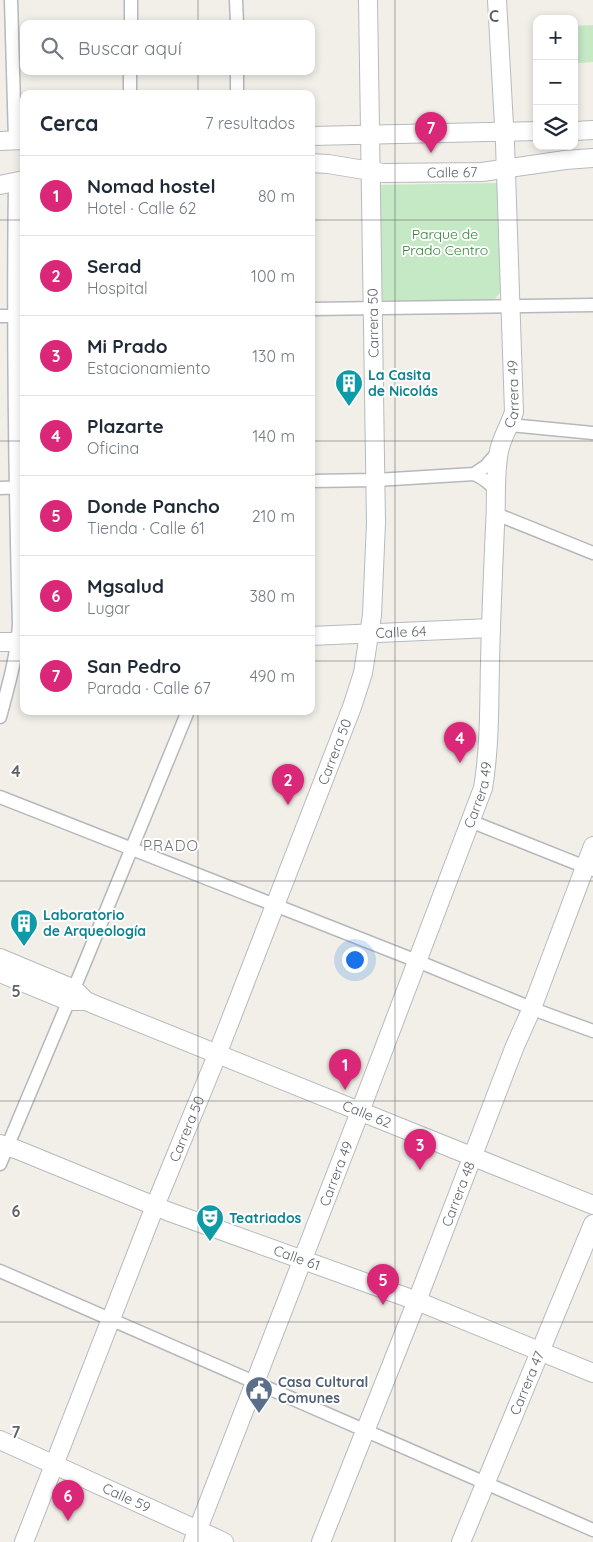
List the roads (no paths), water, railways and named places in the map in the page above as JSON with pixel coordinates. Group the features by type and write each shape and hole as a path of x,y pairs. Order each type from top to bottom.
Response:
{"street":[{"path":"11,0 13,140"},
{"path":"131,0 131,20"},
{"path":"236,0 236,20"},
{"name":"Carrera 50","path":"24,1542 275,905 363,673 372,616 376,523 368,0"},
{"name":"Carrera 49","path":"195,1536 483,788 488,760 496,514 495,490 499,451 514,412 506,169 497,0"},
{"path":"130,75 130,90"},
{"path":"237,75 237,90"},
{"path":"578,131 593,130"},
{"path":"315,136 533,131"},
{"name":"Calle 67","path":"315,163 370,171 401,173 482,172 565,160 593,158"},
{"path":"13,182 19,316 18,616 20,633"},
{"path":"315,309 593,305"},
{"path":"0,316 19,316"},
{"path":"510,425 593,433"},
{"path":"315,481 376,480 474,474 486,466 499,451"},
{"path":"474,474 489,483 495,490"},
{"path":"0,488 19,488"},
{"path":"496,514 593,553"},
{"name":"Calle 64","path":"315,636 491,628"},
{"path":"0,642 20,642"},
{"path":"0,718 20,646"},
{"path":"0,1164 3,1145 76,997 132,849 186,715"},
{"path":"0,797 593,1031"},
{"path":"470,821 589,868"},
{"name":"Carrera 48","path":"321,1542 417,1301 515,1046 589,868 593,846"},
{"name":"Calle 62","path":"0,958 76,997"},
{"name":"Calle 62","path":"0,973 76,997 593,1205"},
{"name":"Calle 61","path":"3,1145 155,1206 417,1301 593,1374"},
{"name":"Carrera 47","path":"461,1542 593,1224"},
{"path":"0,1271 486,1483 593,1532 590,1542"},
{"name":"Calle 59","path":"0,1440 195,1536 224,1542"}],"place":[{"name":"San Pedro","path":"431,153"},
{"name":"La Casita de Nicolás","path":"349,407"},
{"name":"Plazarte","path":"460,763"},
{"name":"Serad","path":"288,805"},
{"name":"Laboratorio de Arqueología","path":"24,947"},
{"name":"Nomad hostel","path":"345,1090"},
{"name":"Mi Prado","path":"420,1170"},
{"name":"Teatriados","path":"210,1242"},
{"name":"Donde Pancho","path":"383,1305"},
{"name":"Casa Cultural Comunes","path":"259,1414"},
{"name":"Mgsalud","path":"68,1521"}],"district":[{"name":"PRADO","path":"171,846"}],"park label":[{"name":"Parque de Prado Centro","path":"445,242"}]}
